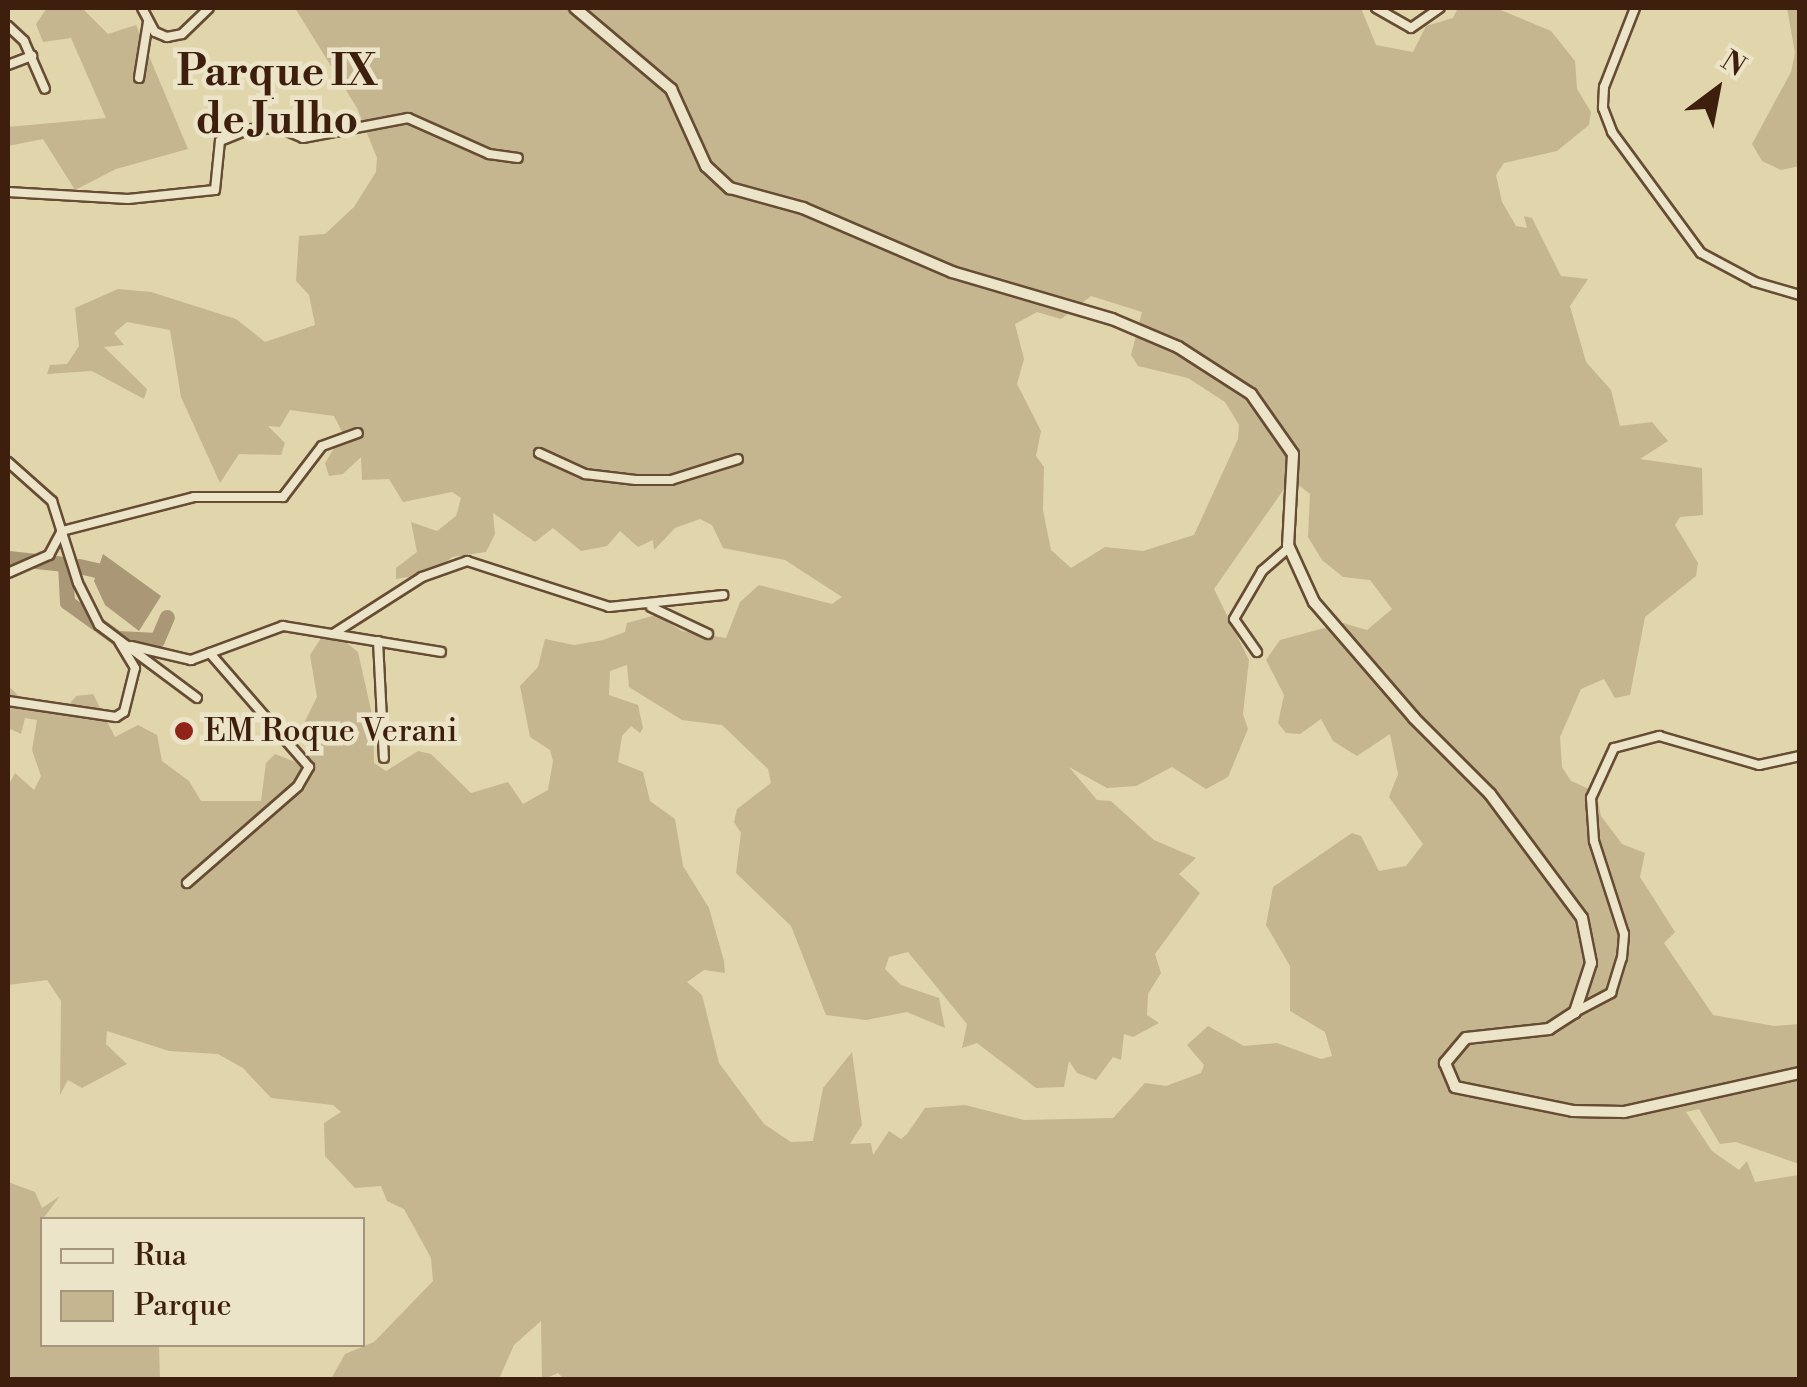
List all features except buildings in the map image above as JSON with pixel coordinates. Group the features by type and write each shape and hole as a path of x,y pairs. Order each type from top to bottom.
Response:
{"street":[{"path":"142,8 161,36 175,34 208,8"},
{"path":"574,8 671,89 706,166 730,188 803,208 952,272 1112,319 1219,369 1251,394 1293,454 1288,548 1314,602 1414,718 1490,794 1582,918 1591,963 1575,1012"},
{"path":"1376,8 1411,28 1440,8"},
{"path":"1636,8 1604,88 1602,108 1612,132 1701,253 1739,275 1800,295"},
{"path":"138,78 148,22"},
{"path":"8,26 32,56 45,89"},
{"path":"8,65 32,56"},
{"path":"8,192 128,199 214,190 220,142 250,129 280,128 303,138 408,118 489,154 518,158"},
{"path":"8,573 49,555 62,531 194,497 283,497 322,446 358,433"},
{"path":"538,453 585,474 636,480 671,480 738,459"},
{"path":"8,462 52,502 90,611 117,638 197,698"},
{"path":"1257,652 1234,618 1262,572 1288,548"},
{"path":"333,634 422,577 467,561 609,607 652,607 723,594"},
{"path":"652,607 708,634"},
{"path":"130,646 177,661 210,653 272,627 441,652"},
{"path":"8,701 116,717 124,712 135,668 117,638"},
{"path":"378,642 384,758"},
{"path":"188,883 307,776 303,761 210,653"},
{"path":"1800,756 1759,765 1659,736 1614,748 1590,798 1594,840 1624,934 1612,993 1549,1029 1466,1038 1445,1062 1448,1081 1462,1090 1573,1112 1624,1112 1800,1072"}],"green space":[{"path":"47,8 82,8 108,34 136,25 188,149 116,169 75,190 43,139 8,146 8,127 106,118 71,38 43,42 36,24"},
{"path":"295,8 1361,8 1376,45 1413,52 1426,26 1453,18 1458,8 1496,8 1551,31 1575,61 1577,89 1591,112 1589,125 1557,151 1504,163 1496,175 1502,202 1516,226 1527,228 1524,216 1532,218 1561,276 1588,279 1570,306 1586,362 1611,390 1620,426 1652,422 1668,441 1640,459 1702,468 1703,515 1680,517 1675,525 1698,563 1696,576 1645,617 1630,695 1615,698 1604,679 1581,689 1560,737 1562,767 1571,781 1596,792 1601,816 1622,844 1645,853 1640,877 1675,932 1664,943 1713,1015 1774,1026 1799,1024 1799,1164 1736,1142 1720,1144 1699,1109 1686,1112 1712,1151 1739,1170 1747,1161 1755,1182 1799,1175 1799,1379 565,1380 558,1373 542,1380 541,1321 514,1345 499,1379 331,1379 345,1354 374,1342 433,1281 431,1258 404,1209 387,1201 381,1186 355,1188 325,1156 324,1123 341,1112 333,1105 271,1098 243,1068 218,1054 169,1051 107,1031 106,1044 127,1064 82,1088 68,1080 60,1095 61,1001 47,980 8,985 8,786 15,773 34,790 41,776 32,750 37,720 25,718 21,734 8,728 8,686 30,706 44,710 57,703 63,712 76,696 93,694 115,737 138,725 157,735 162,761 189,781 201,801 261,801 266,763 275,754 298,763 307,754 305,721 317,697 310,655 323,635 337,635 358,652 373,719 374,763 386,771 418,751 431,754 471,793 508,782 523,804 548,790 553,761 550,750 530,737 520,686 538,667 545,639 574,645 603,640 625,632 627,623 656,615 682,631 726,638 740,602 759,585 832,604 842,597 785,560 723,548 712,525 700,519 675,528 654,550 653,540 638,547 620,531 607,546 581,551 553,528 535,542 493,513 495,534 486,552 452,557 434,573 396,579 396,568 417,552 411,522 437,531 456,516 461,498 452,492 403,502 389,479 362,480 361,457 343,474 329,476 325,463 343,434 334,416 290,410 280,427 268,426 285,443 281,455 239,454 220,483 181,397 170,330 127,322 114,333 124,345 104,347 147,389 144,399 92,371 47,374 50,365 67,364 79,346 75,308 118,289 151,292 236,319 265,342 315,325 309,295 296,281 299,236 325,234 354,207 376,172 377,158 357,108","holes":["1091,296 1142,312 1131,355 1138,366 1188,378 1225,402 1239,425 1238,439 1194,535 1143,551 1105,547 1071,568 1051,550 1043,510 1044,467 1036,456 1041,431 1017,384 1024,359 1015,324 1037,312 1061,319","1291,479 1310,494 1308,537 1322,560 1343,577 1370,580 1392,609 1367,630 1343,623 1280,640 1266,660 1284,695 1278,723 1286,733 1300,734 1321,719 1333,741 1357,756 1390,734 1398,774 1389,797 1423,844 1406,866 1379,871 1361,836 1352,833 1273,887 1266,925 1290,966 1290,1011 1325,1032 1332,1056 1321,1059 1277,1043 1244,1046 1208,1026 1187,1045 1204,1065 1201,1073 1166,1086 1145,1083 1113,1118 1024,1120 965,1105 925,1108 907,1134 901,1139 889,1131 873,1155 871,1143 850,1144 862,1125 852,1052 823,1088 813,1141 791,1142 764,1124 719,1063 702,995 687,982 704,970 725,973 724,961 709,908 683,866 675,819 650,801 643,772 618,762 622,736 631,726 640,733 643,728 638,705 609,695 610,671 627,665 629,687 682,720 722,725 768,769 771,783 737,809 734,822 741,833 736,873 791,926 826,1015 866,1020 907,1012 945,1028 939,998 901,985 885,969 889,957 908,952 967,1024 962,1048 977,1043 1036,1088 1064,1087 1069,1061 1077,1073 1096,1080 1113,1057 1121,1060 1124,1034 1133,1037 1159,1023 1147,1015 1148,994 1161,973 1155,954 1200,893 1179,874 1196,858 1154,840 1111,801 1097,800 1069,767 1107,788 1136,786 1172,767 1206,789 1228,777 1248,729 1243,714 1249,660 1214,589"]},
{"path":"1787,8 1799,8 1800,166 1781,170 1762,161 1752,144 1791,72 1795,53"},
{"path":"8,1182 35,1192 42,1208 60,1196 44,1217 40,1217 40,1347 159,1347 160,1379 8,1379"}],"shaded area":[{"path":"103,554 161,596 139,631 105,605 94,581"}],"waterway":[{"path":"8,558 65,564 67,602 117,638 157,640 167,617"},
{"path":"79,566 104,572"}],"place":[{"name":"EM Roque Verani","path":"184,731"}],"district":[{"name":"Parque IX de Julho","path":"277,97"}]}
